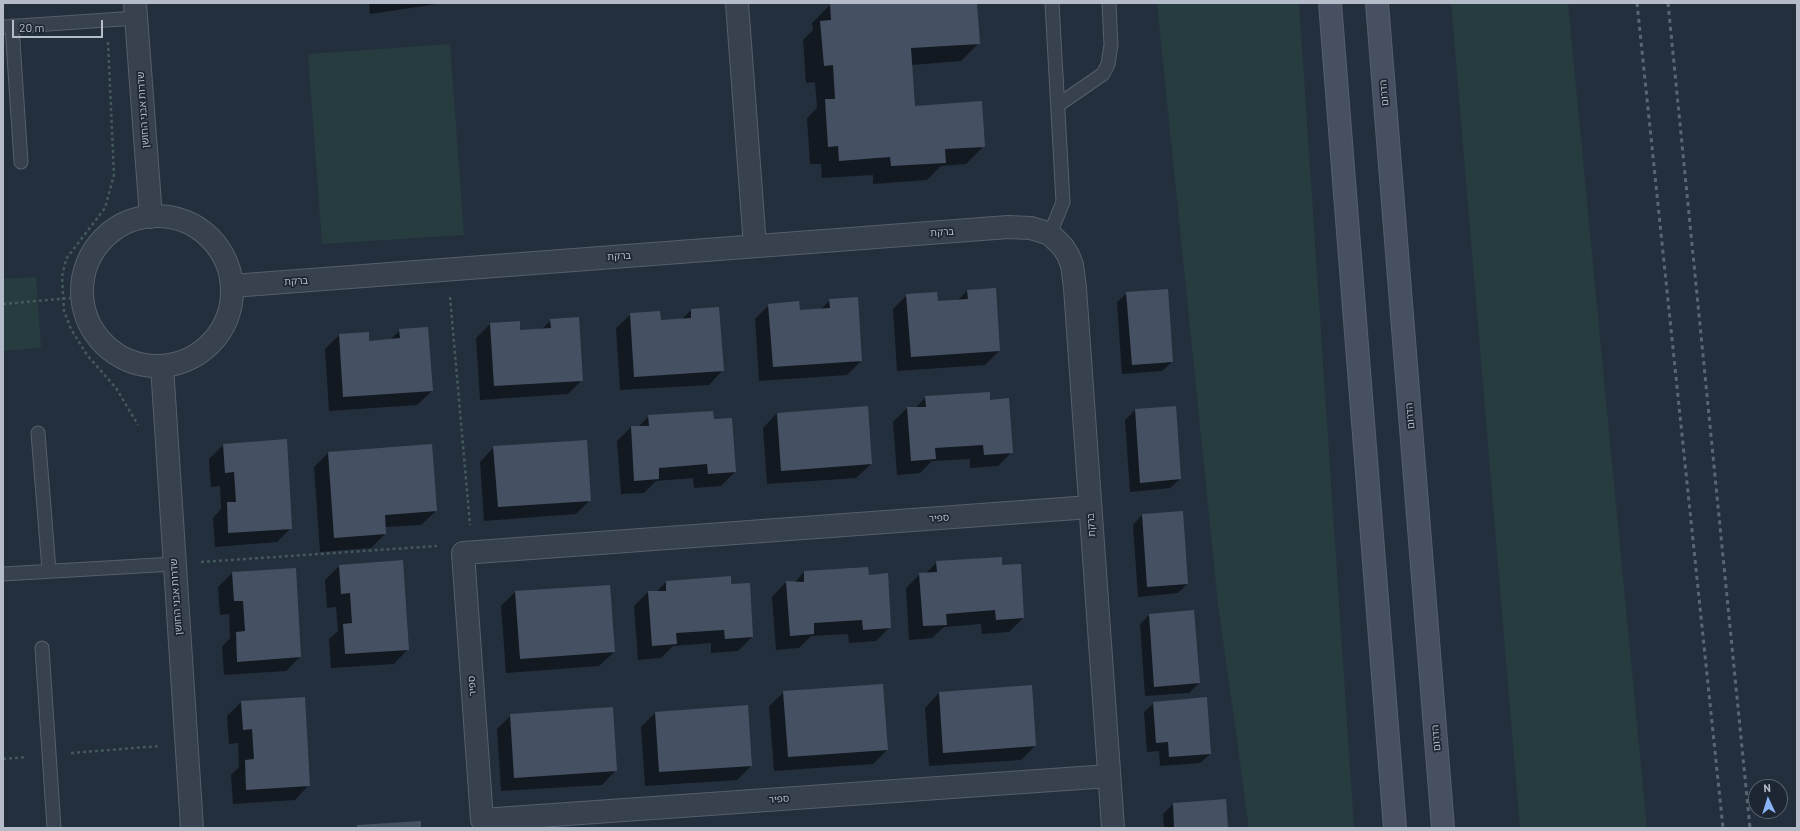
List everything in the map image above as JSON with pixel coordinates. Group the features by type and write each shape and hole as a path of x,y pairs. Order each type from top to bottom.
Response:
{"main road":[{"path":"1330,3 1395,828"},
{"name":"הדרום","path":"1377,3 1443,828"}],"street":[{"path":"737,3 755,246"},
{"name":"שדרות אבני החושן","path":"135,11 151,216"},
{"path":"151,216 175,218 197,228 215,243 227,263 232,286 230,309 221,331 205,348 185,361 162,366 138,364 117,355 99,339 73,298 93,251 108,234 128,222 151,216"},
{"name":"ברקת","path":"232,286 1008,227 1031,228 1050,234 1057,240 1068,255 1074,276 1113,828"},
{"name":"שדרות אבני החושן","path":"162,366 192,828"},
{"name":"ספיר","path":"1090,507 468,552 482,820 1109,776"}],"lane":[{"path":"1050,234 1063,202 1052,3"},
{"path":"1058,105 1103,74 1108,64 1111,45 1109,3"},
{"path":"21,162 8,27 107,20 135,11"},
{"path":"38,433 49,570"},
{"path":"3,574 49,570 174,564"},
{"path":"42,648 54,828"}],"path":[{"path":"73,298 62,277 66,259 105,208 114,175 107,20"},
{"path":"174,564 442,546 468,552 447,270"},
{"path":"3,304 73,298"},
{"path":"73,298 64,311 71,329 87,355 116,388 140,429"},
{"path":"3,759 186,744"}],"green space":[{"path":"1157,3 1299,3 1354,828 1249,828 1218,604"},
{"path":"1451,3 1568,3 1647,828 1520,828"},
{"path":"450,44 464,235 322,244 308,54"},
{"path":"36,277 41,348 3,351 3,279"}],"building":[{"path":"977,3 980,44 911,48 915,106 982,101 985,147 945,149 946,163 891,166 890,157 839,161 838,146 828,147 825,99 835,99 833,65 824,66 820,21 831,20 830,4"},
{"path":"996,288 1000,351 911,357 906,294 937,292 938,301 968,299 967,290"},
{"path":"1168,289 1173,362 1132,365 1126,292"},
{"path":"858,297 862,361 773,367 768,304 799,301 800,310 830,308 829,299"},
{"path":"719,307 724,371 634,377 630,313 660,311 661,320 691,318 691,309"},
{"path":"579,317 583,381 494,386 490,323 520,321 520,330 551,328 550,319"},
{"path":"428,327 433,391 343,397 339,334 369,332 369,341 400,338 399,329"},
{"path":"990,392 990,400 1009,398 1013,453 984,455 983,445 935,448 936,459 911,461 907,407 926,407 925,396"},
{"path":"868,406 872,464 781,471 777,413"},
{"path":"1176,406 1181,479 1140,483 1135,409"},
{"path":"713,411 714,419 732,418 736,472 708,474 707,464 659,468 659,479 634,481 631,426 649,426 648,415"},
{"path":"287,439 292,529 228,533 227,502 236,502 234,472 225,473 223,444"},
{"path":"587,440 591,501 498,507 493,446"},
{"path":"432,444 437,511 385,515 386,534 334,538 328,452"},
{"path":"1183,511 1188,584 1147,587 1142,514"},
{"path":"1002,557 1002,565 1021,564 1024,618 996,620 995,610 946,614 947,625 923,626 919,573 937,572 936,561"},
{"path":"403,560 409,650 345,654 343,624 352,623 350,593 341,594 339,565"},
{"path":"868,567 869,575 888,573 891,628 863,630 862,620 814,623 814,634 790,636 786,581 804,582 804,571"},
{"path":"296,568 301,657 237,662 236,632 245,631 243,601 234,601 232,572"},
{"path":"731,576 731,584 750,583 753,637 725,639 724,630 676,633 677,644 652,646 648,591 666,591 666,581"},
{"path":"610,585 615,652 520,659 515,591"},
{"path":"1194,610 1200,683 1154,687 1149,614"},
{"path":"883,684 888,750 788,757 783,691"},
{"path":"1032,685 1036,746 943,753 939,692"},
{"path":"305,697 310,786 246,790 245,760 254,759 252,729 243,730 241,701"},
{"path":"1207,697 1211,754 1169,757 1168,742 1156,743 1153,702"},
{"path":"748,705 752,766 659,772 655,712"},
{"path":"613,707 617,771 514,778 510,714"},
{"path":"1226,799 1228,828 1174,828 1173,803"},
{"path":"421,821 421,828 357,828 357,825"}],"railway":[{"path":"1637,3 1723,828"},
{"path":"1668,3 1750,828"}]}
